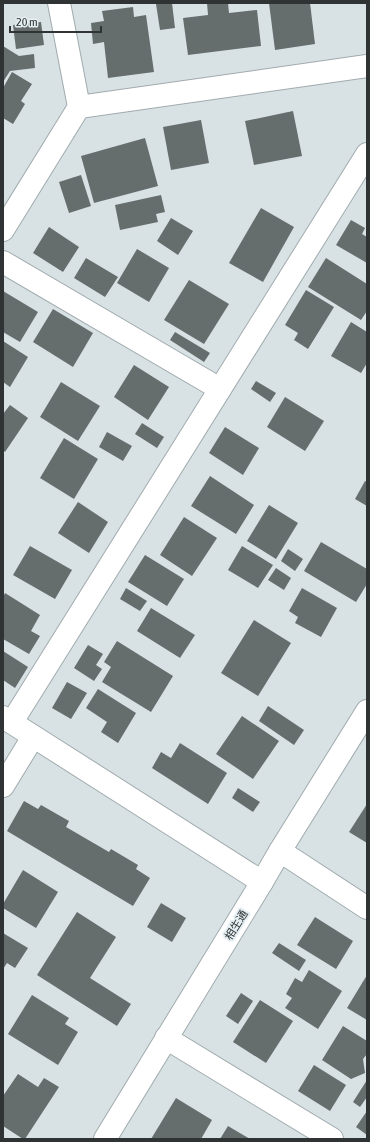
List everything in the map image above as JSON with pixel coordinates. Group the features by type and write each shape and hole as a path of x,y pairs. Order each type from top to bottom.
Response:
{"street":[{"path":"3,230 80,107 59,3"},
{"path":"80,107 367,66"},
{"path":"262,882 8,720 220,389 367,154"},
{"path":"3,262 220,389"},
{"name":"相生通","path":"105,1139 367,711"},
{"path":"3,786 33,737"},
{"path":"280,851 367,908"},
{"path":"166,1038 332,1139"}],"building":[{"path":"172,3 175,28 160,30 156,4"},
{"path":"207,3 228,3 229,13 257,10 261,46 188,55 183,18 208,15"},
{"path":"269,3 310,3 315,44 275,50"},
{"path":"133,7 134,17 146,15 154,72 108,78 104,42 93,44 91,23 104,21 102,11"},
{"path":"41,22 44,45 16,49 13,25"},
{"path":"3,46 19,56 34,54 35,68 10,71 3,82"},
{"path":"12,72 32,84 21,101 25,104 13,124 3,118 3,88"},
{"path":"293,111 302,156 254,165 245,121"},
{"path":"201,120 209,163 171,170 163,127"},
{"path":"145,138 158,186 94,203 81,156"},
{"path":"81,175 91,206 69,213 59,182"},
{"path":"161,195 165,212 156,214 158,222 120,230 115,205"},
{"path":"261,208 294,227 263,282 229,263"},
{"path":"171,218 193,231 178,255 157,241"},
{"path":"351,220 365,228 362,234 367,237 367,263 336,245"},
{"path":"49,227 79,247 63,272 33,253"},
{"path":"137,249 169,268 149,302 117,283"},
{"path":"86,258 118,277 105,297 74,278"},
{"path":"326,258 367,284 367,311 361,320 308,287"},
{"path":"189,280 229,304 204,344 164,320"},
{"path":"306,290 334,307 308,349 294,340 298,333 285,325"},
{"path":"3,291 38,312 20,342 3,332"},
{"path":"53,309 93,333 73,367 33,342"},
{"path":"351,322 367,332 367,363 361,373 331,356"},
{"path":"175,332 210,353 204,362 170,340"},
{"path":"3,341 28,357 10,387 3,382"},
{"path":"134,365 169,387 148,420 114,397"},
{"path":"256,381 276,393 270,402 251,389"},
{"path":"61,382 100,406 78,441 40,417"},
{"path":"285,397 324,421 305,451 267,427"},
{"path":"10,405 28,418 5,452 3,450 3,414"},
{"path":"142,423 164,437 157,448 135,434"},
{"path":"225,427 259,448 243,475 209,453"},
{"path":"107,432 132,446 123,461 99,447"},
{"path":"64,438 98,459 74,499 40,478"},
{"path":"210,476 254,505 236,534 191,506"},
{"path":"365,481 367,482 367,506 355,499"},
{"path":"78,502 108,522 89,553 58,533"},
{"path":"269,505 298,523 276,559 247,541"},
{"path":"184,517 217,538 192,576 160,555"},
{"path":"321,542 367,569 367,584 356,602 304,571"},
{"path":"30,546 72,570 55,599 13,575"},
{"path":"242,546 273,565 258,588 228,570"},
{"path":"288,549 303,559 295,571 281,561"},
{"path":"145,555 184,579 167,606 128,582"},
{"path":"276,568 291,578 284,590 268,580"},
{"path":"126,588 147,601 140,611 120,599"},
{"path":"302,588 337,608 321,637 295,623 298,617 289,611"},
{"path":"5,593 40,615 31,631 40,636 29,654 3,639 3,597"},
{"path":"151,608 195,635 180,658 137,631"},
{"path":"254,620 291,643 258,696 221,673"},
{"path":"117,641 173,676 151,712 102,682 111,667 104,662"},
{"path":"88,645 103,654 96,665 102,669 94,681 74,668"},
{"path":"3,651 28,667 15,688 3,680"},
{"path":"67,682 87,693 71,719 52,708"},
{"path":"98,689 136,713 118,743 101,732 107,722 86,708"},
{"path":"268,706 304,730 294,745 259,721"},
{"path":"242,716 279,741 253,779 216,754"},
{"path":"180,743 227,773 208,804 152,768 161,752 171,758"},
{"path":"238,788 260,802 253,812 232,798"},
{"path":"24,801 38,809 41,805 69,821 66,827 109,852 111,849 138,865 136,869 150,878 133,906 7,831"},
{"path":"367,804 367,843 349,832"},
{"path":"23,870 58,892 36,928 3,908 3,904"},
{"path":"161,903 186,918 172,942 147,927"},
{"path":"77,912 116,937 90,978 131,1004 117,1026 37,975"},
{"path":"315,917 353,941 336,969 297,945"},
{"path":"3,933 28,948 15,968 7,963 3,969"},
{"path":"279,943 306,960 299,971 272,953"},
{"path":"309,970 342,991 318,1029 285,1008 292,998 286,994 295,978 302,982"},
{"path":"367,975 367,1020 347,1008"},
{"path":"241,993 253,1001 238,1024 226,1016"},
{"path":"32,995 69,1018 65,1024 78,1032 58,1065 8,1034"},
{"path":"260,1000 293,1021 266,1063 233,1042"},
{"path":"343,1026 367,1041 367,1054 363,1059 365,1073 351,1079 322,1060"},
{"path":"314,1065 346,1085 330,1111 298,1091"},
{"path":"18,1074 38,1087 44,1078 59,1087 25,1139 3,1126 3,1096"},
{"path":"367,1080 367,1097 360,1107 353,1102"},
{"path":"176,1098 212,1120 201,1139 151,1139"},
{"path":"367,1111 367,1135 356,1127"},
{"path":"228,1126 250,1139 220,1139"}]}
